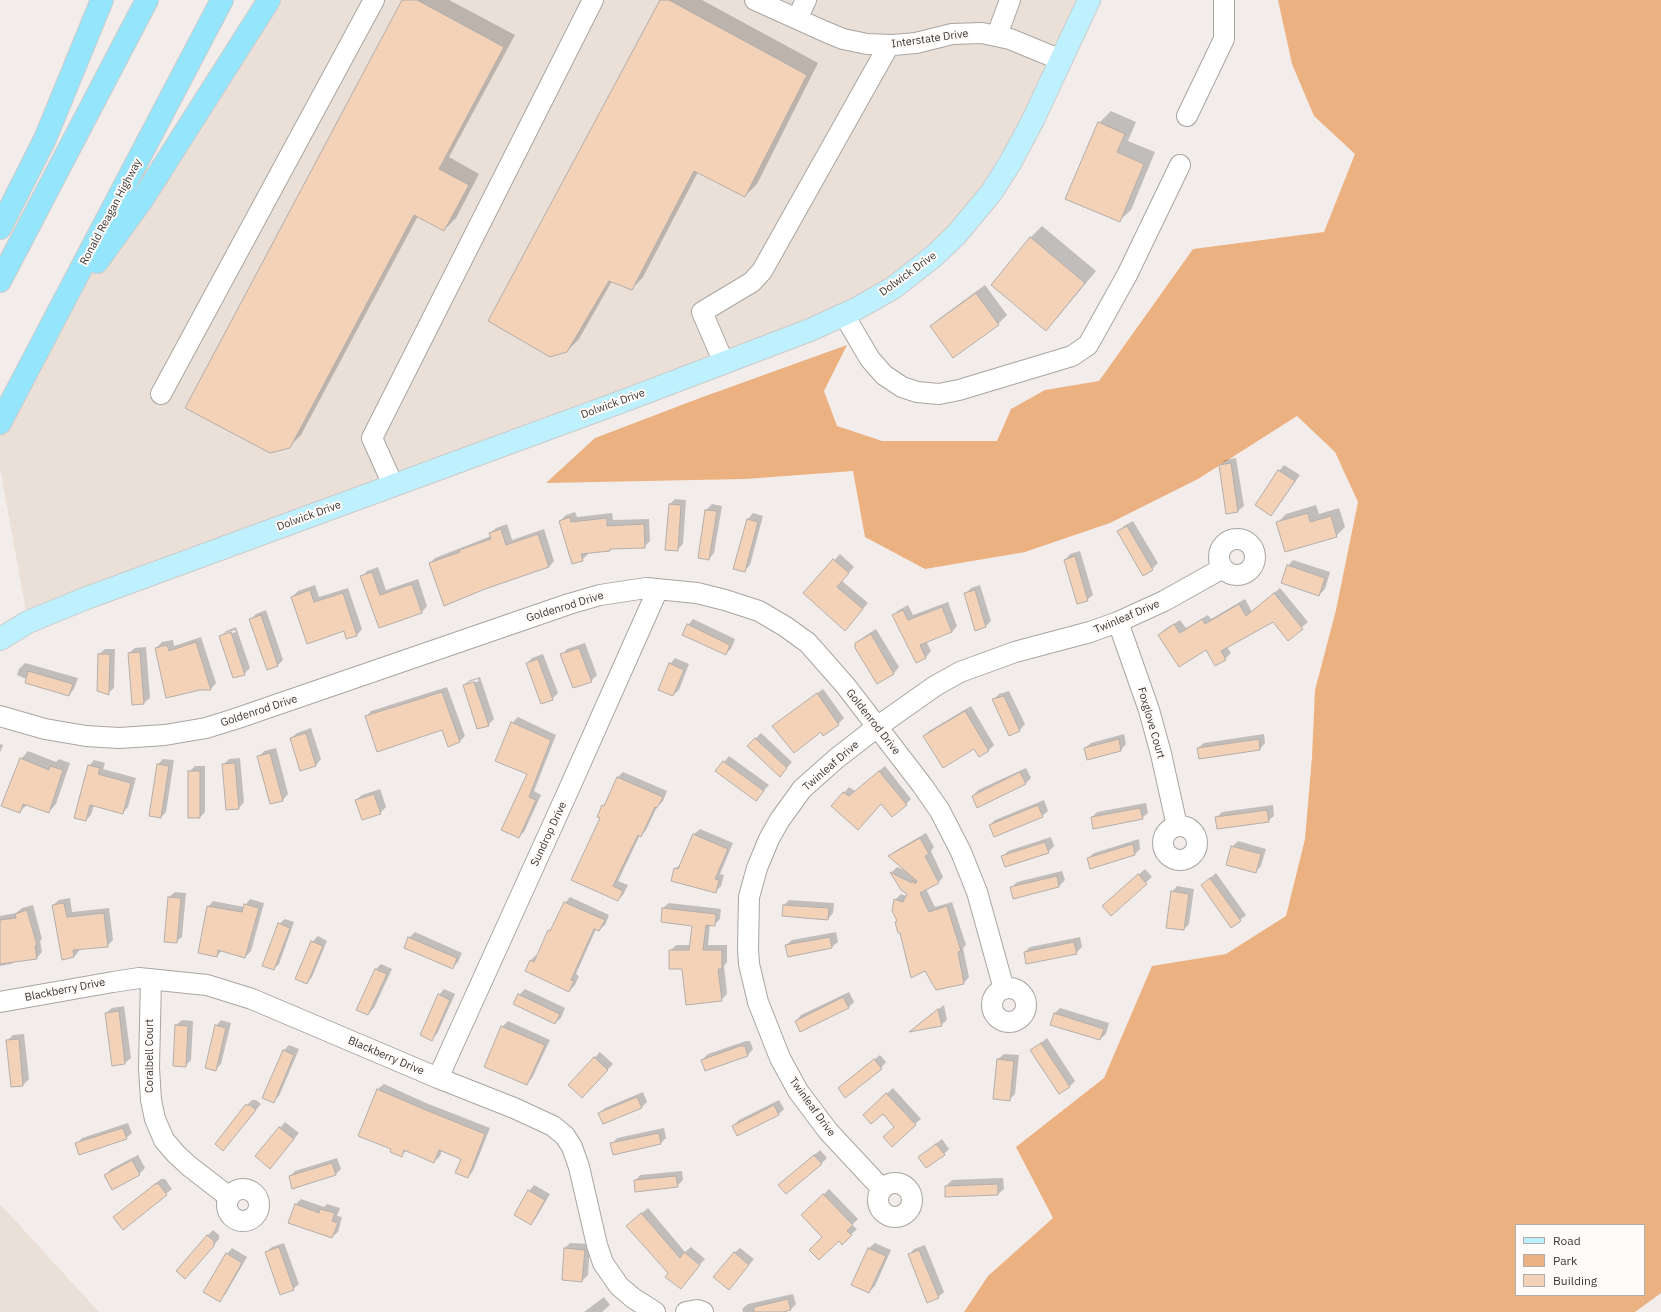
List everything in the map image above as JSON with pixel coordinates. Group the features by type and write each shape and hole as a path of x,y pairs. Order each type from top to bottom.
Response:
{"highway":[{"path":"0,228 45,139 102,0"},
{"path":"0,281 147,0"},
{"name":"Ronald Reagan Highway","path":"0,423 222,0"},
{"path":"48,332 142,200 269,0"}],"main road":[{"name":"Dolwick Drive","path":"0,639 28,622 84,599 810,330 844,315 893,288 934,256 956,235 991,193 1010,163 1033,120 1089,0"}],"street":[{"path":"161,394 374,0"},
{"path":"393,485 372,438 593,0"},
{"name":"Interstate Drive","path":"755,0 842,39 867,44 889,45 916,43 952,34 982,33 997,35 1061,60"},
{"path":"797,19 806,0"},
{"path":"997,35 1010,0"},
{"path":"1187,116 1224,39 1224,0"},
{"path":"724,363 702,312 752,282 762,271 889,45"},
{"path":"844,315 870,359 884,375 902,388 917,392 939,394 959,390 1072,356 1088,345 1092,338 1127,275 1180,165"},
{"name":"Twinleaf Drive","path":"882,1189 828,1131 798,1091 780,1058 758,1002 749,964 749,898 756,868 769,839 779,821 802,789 837,758 935,686 960,672 1014,652 1090,632 1118,622 1164,601 1223,568"},
{"name":"Goldenrod Drive","path":"0,716 45,729 92,737 118,738 165,735 206,728 236,719 569,604 600,595 646,588 697,593 725,600 759,611 786,627 808,643 844,685 936,806 961,852 977,892 1004,989"},
{"name":"Sundrop Drive","path":"438,1078 658,589"},
{"name":"Foxglove Court","path":"1118,622 1149,710 1161,754 1177,826"},
{"name":"Blackberry Drive","path":"0,1002 139,978 207,985 252,999 438,1078 514,1108 553,1126 565,1136 572,1147 579,1167 597,1245 604,1263 619,1286 632,1298 655,1312"},
{"name":"Coralbell Court","path":"151,979 149,1068 151,1100 155,1119 164,1140 176,1154 229,1197"},
{"path":"686,1312 697,1310 703,1312"}],"shaded area":[{"path":"269,0 1089,0 1010,163 893,288 28,622 0,468 0,423 48,332"},
{"path":"0,1204 99,1312 0,1312"}],"green space":[{"path":"1278,0 1661,0 1661,1293 1635,1312 964,1312 988,1276 1053,1218 1016,1147 1104,1078 1152,966 1226,954 1286,916 1305,839 1312,757 1315,690 1336,610 1358,502 1335,452 1297,416 1198,479 1110,523 1025,552 925,569 865,537 853,471 745,479 546,483 595,438 847,345 824,391 837,426 882,441 997,441 1011,409 1045,390 1099,381 1193,249 1324,232 1355,154 1314,116 1292,64"}],"building":[{"path":"402,0 417,0 504,47 439,169 469,185 444,231 414,215 290,448 270,453 185,408"},
{"path":"660,0 669,0 807,75 745,197 694,171 632,290 609,281 567,352 550,357 488,321"},
{"path":"1098,122 1125,134 1117,152 1144,164 1120,222 1065,199"},
{"path":"1030,237 1085,283 1046,331 991,285"},
{"path":"976,293 999,325 953,358 930,326"},
{"path":"1231,463 1238,512 1226,514 1219,465"},
{"path":"1278,470 1295,481 1271,516 1255,505"},
{"path":"669,504 681,505 678,551 665,550"},
{"path":"705,510 717,511 709,560 698,558"},
{"path":"1308,513 1310,522 1331,516 1337,537 1285,552 1276,522"},
{"path":"570,517 571,522 607,518 607,526 644,524 645,548 610,549 610,551 581,554 583,561 572,564 559,521"},
{"path":"747,519 758,522 745,572 733,569"},
{"path":"1127,526 1153,570 1143,576 1117,531"},
{"path":"501,529 506,545 538,534 549,567 485,589 444,606 429,563 460,552 459,550 491,539 489,533"},
{"path":"1075,556 1088,601 1077,604 1064,560"},
{"path":"833,559 849,573 837,587 863,609 845,631 803,593"},
{"path":"1287,565 1325,578 1319,596 1281,583"},
{"path":"372,572 380,595 412,584 422,613 379,628 360,576"},
{"path":"310,590 314,602 343,593 357,636 346,639 344,631 307,644 291,597"},
{"path":"975,590 986,627 975,631 964,593"},
{"path":"1274,593 1303,629 1288,641 1273,622 1221,651 1226,660 1215,666 1206,650 1179,667 1158,635 1174,624 1180,633 1202,619 1205,624 1239,604 1246,616"},
{"path":"942,607 952,632 920,645 926,658 916,663 892,615 903,610 908,620"},
{"path":"261,615 278,666 267,670 249,619"},
{"path":"687,624 730,645 726,655 682,635"},
{"path":"231,632 245,675 233,678 219,636"},
{"path":"871,634 894,674 877,684 855,648 855,643"},
{"path":"196,642 211,690 200,690 166,698 155,648 167,645 169,651"},
{"path":"579,648 592,682 573,688 560,654"},
{"path":"140,652 144,704 132,705 128,653"},
{"path":"98,654 110,654 109,695 97,691"},
{"path":"538,659 553,700 541,704 526,663"},
{"path":"669,663 684,670 673,696 658,690"},
{"path":"28,671 73,684 69,696 25,683"},
{"path":"474,682 489,726 477,729 463,685"},
{"path":"442,692 460,742 448,747 442,730 377,752 365,716"},
{"path":"817,693 839,725 823,736 821,732 794,753 772,726"},
{"path":"1004,696 1020,731 1009,736 992,699"},
{"path":"965,711 989,751 979,757 974,749 943,768 923,736"},
{"path":"511,722 551,740 529,797 536,800 519,838 501,830 527,774 495,761"},
{"path":"306,733 316,766 300,771 290,738"},
{"path":"755,738 787,768 780,777 747,746"},
{"path":"1119,739 1121,751 1087,760 1084,748"},
{"path":"1259,739 1260,750 1199,759 1197,748"},
{"path":"270,753 283,801 270,804 257,756"},
{"path":"20,758 49,770 50,766 63,770 49,813 23,804 20,813 1,806"},
{"path":"723,761 764,791 756,801 715,771"},
{"path":"235,763 239,809 226,810 222,764"},
{"path":"157,764 169,766 161,818 149,816"},
{"path":"88,765 100,768 98,774 131,783 123,814 90,805 86,821 74,818"},
{"path":"188,771 200,771 200,818 188,818"},
{"path":"879,771 907,805 892,817 881,804 858,830 831,806 843,792 849,796"},
{"path":"1020,772 1026,784 977,808 972,796"},
{"path":"617,777 663,797 657,808 655,807 641,837 638,835 613,886 623,891 618,901 571,880 600,818 597,817 602,805 604,806"},
{"path":"374,794 381,814 362,820 355,800"},
{"path":"1038,805 1043,817 994,837 989,825"},
{"path":"1140,808 1143,819 1093,829 1091,817"},
{"path":"1267,810 1269,822 1217,829 1215,817"},
{"path":"693,834 728,849 715,879 719,880 716,893 671,881 674,868 678,869"},
{"path":"920,838 929,854 925,856 939,883 920,893 929,912 947,906 961,951 958,952 964,984 936,990 925,971 911,978 900,933 898,933 895,922 897,921 892,911 894,899 903,902 907,894 901,890 890,872 912,883 913,880 915,884 917,881 888,856"},
{"path":"1045,842 1049,853 1005,867 1001,856"},
{"path":"1133,844 1135,855 1090,869 1087,858"},
{"path":"1231,846 1261,854 1256,873 1226,865"},
{"path":"1138,874 1147,884 1111,916 1102,906"},
{"path":"1057,876 1059,887 1013,899 1010,887"},
{"path":"1210,878 1241,921 1231,928 1201,885"},
{"path":"1171,891 1189,894 1184,930 1166,928"},
{"path":"168,897 181,898 177,943 164,942"},
{"path":"564,902 605,920 599,931 594,929 571,980 574,981 569,992 525,971 530,960 534,962 548,930 550,931"},
{"path":"64,903 67,917 104,913 108,947 73,950 74,957 62,960 52,905"},
{"path":"244,904 259,908 245,958 218,950 217,957 198,953 207,906 242,912"},
{"path":"783,905 829,908 828,920 782,916"},
{"path":"662,908 716,914 715,926 706,925 703,950 722,950 722,969 718,969 722,1001 686,1005 682,969 669,969 669,950 689,950 692,926 661,922"},
{"path":"27,910 37,945 35,946 37,959 0,964 0,920 16,918 15,914"},
{"path":"278,923 290,928 274,970 262,966"},
{"path":"408,937 457,958 453,969 404,948"},
{"path":"830,937 832,948 788,957 785,945"},
{"path":"311,941 323,946 307,984 295,979"},
{"path":"1074,942 1077,954 1026,964 1024,952"},
{"path":"375,969 387,974 368,1015 356,1010"},
{"path":"438,994 450,1000 432,1041 420,1035"},
{"path":"518,994 560,1014 555,1024 513,1004"},
{"path":"843,997 849,1008 800,1032 795,1021"},
{"path":"938,1009 942,1026 909,1032"},
{"path":"119,1011 125,1064 112,1066 105,1013"},
{"path":"1054,1013 1104,1029 1100,1040 1050,1025"},
{"path":"175,1025 188,1026 186,1067 173,1066"},
{"path":"215,1025 226,1028 216,1071 205,1068"},
{"path":"501,1026 545,1045 527,1085 484,1067"},
{"path":"19,1039 23,1086 11,1087 6,1040"},
{"path":"1041,1043 1070,1087 1059,1094 1030,1050"},
{"path":"740,1046 745,1046 748,1056 705,1071 701,1060"},
{"path":"283,1050 294,1055 274,1103 262,1098"},
{"path":"594,1057 608,1070 582,1098 568,1085"},
{"path":"874,1059 882,1069 845,1098 838,1088"},
{"path":"997,1059 1014,1061 1010,1101 993,1099"},
{"path":"377,1089 485,1134 468,1178 455,1173 461,1159 439,1150 434,1163 404,1150 402,1157 390,1152 391,1149 358,1136"},
{"path":"886,1093 916,1125 892,1147 883,1137 894,1127 883,1114 871,1124 863,1115"},
{"path":"637,1097 642,1108 603,1124 598,1113"},
{"path":"245,1105 250,1105 256,1110 223,1151 215,1144"},
{"path":"774,1105 779,1115 737,1136 732,1126"},
{"path":"279,1127 294,1139 270,1169 255,1156"},
{"path":"123,1128 127,1139 79,1155 75,1143"},
{"path":"659,1133 661,1144 613,1155 610,1143"},
{"path":"936,1144 945,1155 926,1168 918,1157"},
{"path":"814,1155 822,1164 786,1194 778,1185"},
{"path":"132,1160 140,1175 112,1190 104,1175"},
{"path":"332,1163 336,1175 292,1189 289,1176"},
{"path":"676,1176 678,1187 635,1192 634,1180"},
{"path":"155,1184 159,1184 167,1195 123,1230 113,1217"},
{"path":"998,1184 998,1195 945,1197 945,1186"},
{"path":"528,1190 545,1200 531,1225 514,1215"},
{"path":"823,1194 853,1225 847,1231 852,1235 842,1245 839,1241 819,1260 809,1250 822,1237 801,1215"},
{"path":"295,1204 319,1213 320,1209 335,1213 332,1221 338,1223 332,1238 288,1223"},
{"path":"641,1213 680,1258 684,1252 700,1265 681,1289 665,1277 668,1273 626,1226"},
{"path":"207,1235 214,1241 214,1246 185,1279 176,1271"},
{"path":"279,1247 294,1290 280,1295 265,1252"},
{"path":"564,1248 585,1250 582,1282 562,1280"},
{"path":"868,1248 886,1256 869,1293 851,1285"},
{"path":"919,1250 939,1298 927,1303 908,1254"},
{"path":"734,1252 749,1265 729,1290 713,1277"},
{"path":"226,1253 242,1263 220,1302 203,1292"},
{"path":"788,1299 791,1310 783,1312 754,1312 754,1307"}]}
